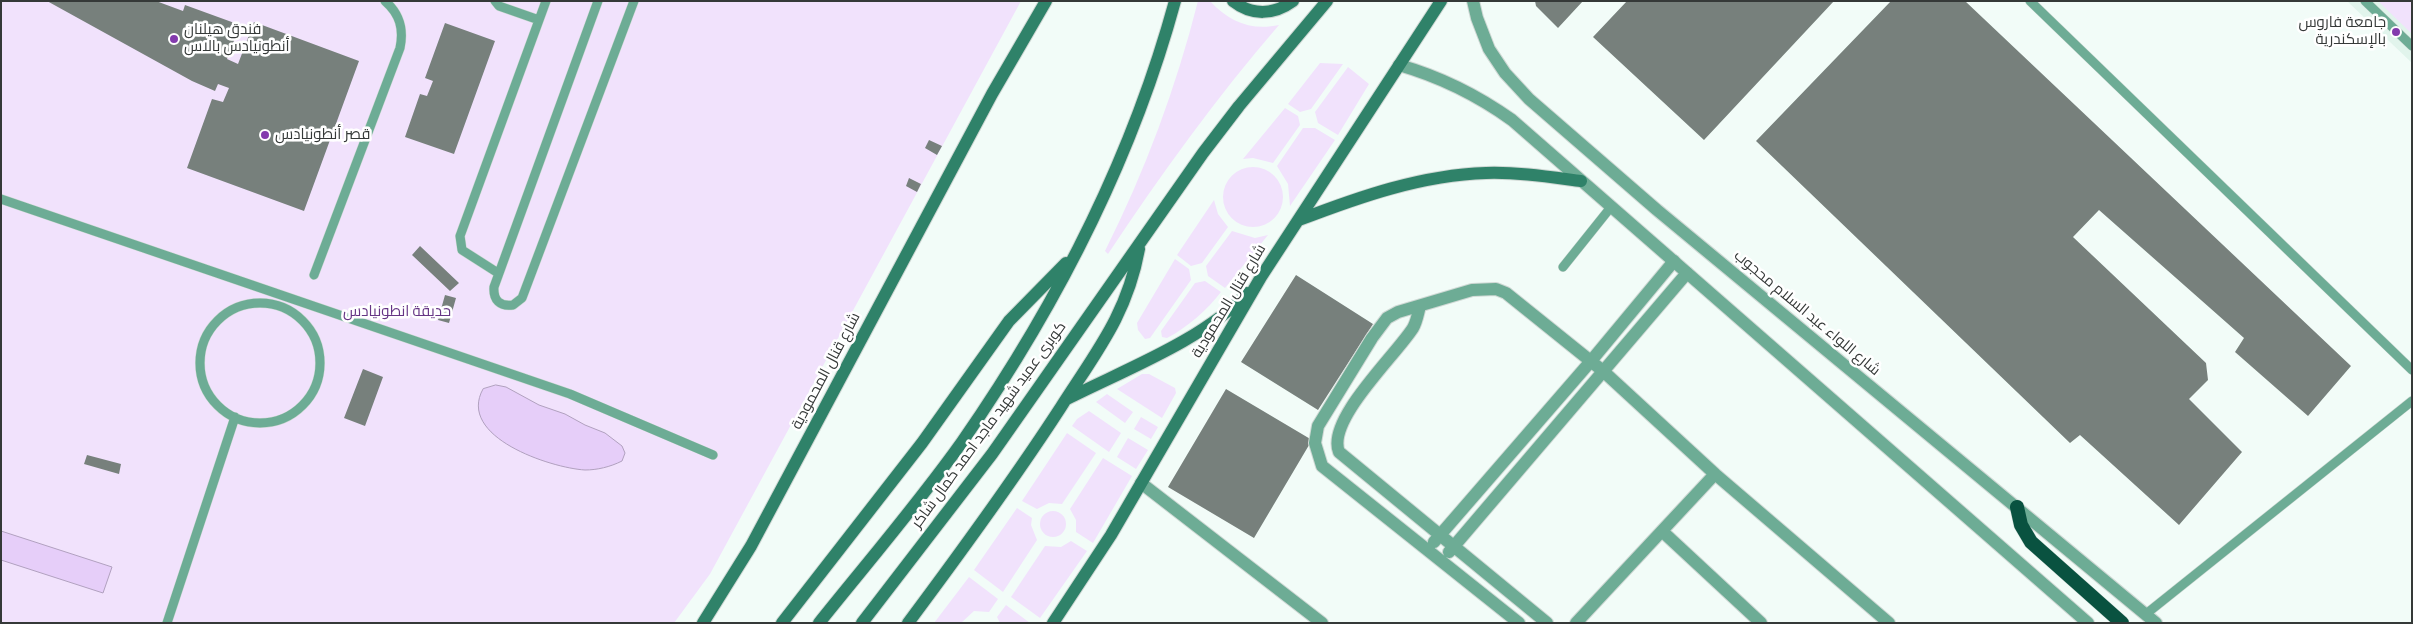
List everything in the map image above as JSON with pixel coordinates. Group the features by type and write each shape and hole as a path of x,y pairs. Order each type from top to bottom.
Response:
{"highway":[{"path":"2017,507 2021,525 2031,542 2122,623"}],"main road":[{"name":"شارع قنال المحمودية","path":"703,623 751,546 992,94 1046,1"},
{"path":"782,623 922,443 1009,321 1030,297 1076,255 1128,139 1151,78 1175,1"},
{"path":"1233,1 1247,10 1257,12 1277,10 1293,1"},
{"name":"كوبرى عميد شهيد ماجد احمد كمال شاكر","path":"862,623 992,454 1140,244 1168,201 1239,106 1327,1"},
{"name":"شارع قنال المحمودية","path":"1053,623 1079,586 1141,483 1261,277 1441,1"},
{"path":"1298,220 1388,188 1437,178 1488,173 1534,175 1581,181"},
{"path":"908,623 987,516 1114,325 1131,286 1140,244"},
{"name":"كوبرى عميد شهيد ماجد احمد كمال شاكر","path":"819,623 961,443 997,390 1076,255"},
{"path":"1065,400 1204,328 1238,302 1261,277"}],"street":[{"name":"شارع اللواء عبد السلام محجوب","path":"1473,1 1477,18 1489,49 1505,73 1529,99 1657,210 2156,623"},
{"path":"1399,65 1447,81 1491,106 1674,261 2088,623"},
{"path":"1427,550 1591,361 1674,261"},
{"path":"1442,560 1687,273"},
{"path":"1519,623 1322,466 1315,444 1318,426 1352,368 1387,318 1398,312 1472,290 1496,289 1518,301 1603,371 1715,474 1889,623"},
{"path":"1420,306 1412,330 1358,397 1341,425 1336,440 1338,452 1548,623"},
{"path":"1322,466 1338,452"},
{"path":"1576,623 1663,532 1715,474"},
{"path":"1141,483 1322,623"},
{"path":"1663,532 1761,623"}],"lane":[{"path":"314,275 400,48 401,25 397,14 385,1"},
{"path":"495,1 500,6 539,20"},
{"path":"498,273 462,250 460,236 546,1"},
{"path":"598,1 498,273 494,287 495,298 500,304 509,306 518,303 522,298 634,1"},
{"path":"2030,1 2412,370"},
{"path":"2365,1 2412,46"},
{"path":"1,199 285,298 570,394 713,455"},
{"path":"1564,267 1611,207"},
{"path":"281,307 285,298"},
{"path":"256,303 281,307 298,317 310,331 319,355 317,380 307,399 291,414 263,422 235,417 216,404 204,385 200,360 206,336 222,316 232,310 256,303"},
{"path":"2146,614 2412,400"},
{"path":"167,623 235,417"}],"shaded area":[{"name":"جامعة فاروس بالإسكندرية","path":"2347,1 2412,1 2412,63"},
{"path":"496,385 506,387 539,405 565,414 605,433 622,446 625,453 622,461 604,468 585,470 551,463 511,447 494,435 483,422 478,406 483,389"},
{"path":"1,531 112,567 103,593 1,560"}],"green space":[{"name":"حديقة انطونيادس","path":"1,1 1021,1 710,574 674,623 1,623"},
{"path":"1198,1 1210,1 1233,19 1250,26 1269,27 1279,25 1233,80 1190,137 1108,254 1105,251 1120,221 1158,129 1180,66"},
{"path":"2378,1 2412,1 2412,34"},
{"path":"1320,63 1343,64 1311,109 1300,112 1288,104"},
{"path":"1348,67 1369,84 1338,135 1318,123 1315,112"},
{"path":"1285,108 1298,116 1300,125 1273,163 1253,158 1243,159"},
{"path":"1303,128 1315,128 1335,140 1290,206 1288,184 1277,166"},
{"path":"1247,167 1259,167 1275,175 1281,185 1283,197 1281,209 1275,219 1259,227 1247,227 1231,219 1223,203 1223,191 1231,175"},
{"path":"1214,200 1218,214 1228,227 1202,263 1191,266 1177,255"},
{"path":"1232,231 1255,238 1268,235 1225,288 1208,276 1206,266"},
{"path":"1175,259 1189,269 1191,280 1150,338 1145,339 1138,330 1137,323"},
{"path":"1205,281 1221,292 1189,324 1167,338 1162,337 1161,331 1195,283"},
{"path":"1142,374 1149,374 1175,388 1176,393 1162,418 1117,389"},
{"path":"1107,394 1133,412 1125,423 1096,402"},
{"path":"1089,411 1121,433 1109,452 1072,426 1077,419"},
{"path":"1141,417 1158,427 1151,439 1134,429"},
{"path":"1067,433 1096,453 1062,504 1049,503 1037,509 1022,501"},
{"path":"1128,438 1148,450 1136,469 1117,457"},
{"path":"1103,458 1132,476 1093,543 1076,532 1076,520 1070,509"},
{"path":"1017,508 1032,518 1031,525 1037,540 1003,592 974,570"},
{"path":"1053,511 1062,515 1066,524 1062,533 1053,537 1044,533 1040,524 1044,515"},
{"path":"1071,541 1087,551 1040,618 1011,597 1045,546 1061,547"},
{"path":"969,577 998,599 989,612 974,611 961,623 934,623"},
{"path":"1006,605 1030,623 1000,623 997,617"}],"building":[{"name":"قصر أنطونيادس","path":"47,1 156,1 183,11 185,5 240,25 227,59 238,64 254,22 359,61 304,211 187,168 212,99 223,102 229,88 218,84 215,91 192,81"},
{"path":"1535,1 1583,1 1558,28 1536,6"},
{"path":"1627,1 1834,1 1704,140 1593,37"},
{"path":"1891,1 1965,1 2351,366 2308,416 2235,352 2244,338 2099,210 2073,237 2206,363 2208,380 2189,399 2242,452 2179,525 2080,435 2070,443 1756,141"},
{"path":"445,23 495,41 454,154 405,137 420,94 427,96 433,81 425,78"},
{"path":"929,140 942,146 937,155 925,148"},
{"path":"909,178 921,184 917,192 906,186"},
{"path":"420,246 459,283 450,291 412,255"},
{"path":"1296,275 1373,324 1318,410 1241,362"},
{"path":"445,295 456,298 449,323 438,320"},
{"path":"363,369 383,377 365,426 344,418"},
{"path":"1226,389 1312,440 1254,538 1168,487"},
{"path":"87,455 121,464 119,474 84,464"}],"place":[{"name":"جامعة فاروس بالإسكندرية","path":"2396,32"},
{"name":"فندق هيلنان أنطونيادس بالاس","path":"174,39"},
{"name":"قصر أنطونيادس","path":"265,135"}]}
